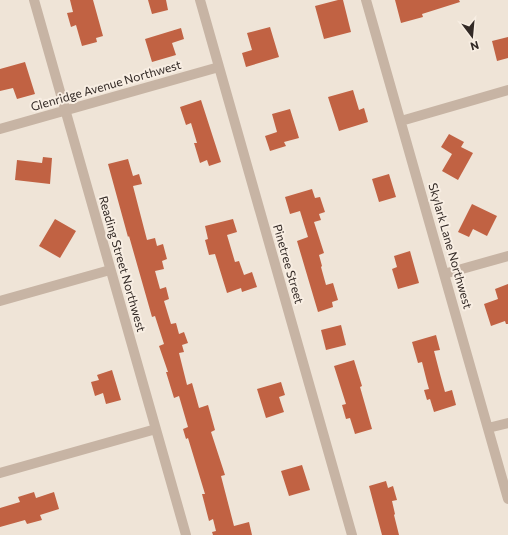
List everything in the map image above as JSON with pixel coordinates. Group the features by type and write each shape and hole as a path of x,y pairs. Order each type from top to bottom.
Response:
{"street":[{"name":"Reading Street Northwest","path":"34,0 186,535"},
{"name":"Pinetree Street","path":"200,0 352,535"},
{"name":"Skylark Lane Northwest","path":"366,0 508,499"},
{"name":"Glenridge Avenue Northwest","path":"0,129 219,67"},
{"path":"400,121 508,90"},
{"path":"444,274 508,256"},
{"path":"0,301 110,270"},
{"path":"488,428 508,423"},
{"path":"0,473 156,429"}],"building":[{"path":"70,0 93,0 103,36 96,38 97,42 82,46 76,25 71,27 67,13 73,12"},
{"path":"148,0 166,0 168,10 152,14"},
{"path":"343,0 351,32 324,39 315,6"},
{"path":"395,0 459,0 460,2 422,14 423,17 401,23"},
{"path":"270,27 279,57 246,67 242,53 252,50 247,33"},
{"path":"181,28 184,39 172,43 176,55 152,62 145,39"},
{"path":"508,37 508,58 497,61 492,41"},
{"path":"25,62 35,94 17,99 13,88 0,91 0,69"},
{"path":"353,90 359,110 364,108 368,122 339,131 328,97"},
{"path":"201,100 221,162 209,166 207,160 200,163 194,143 197,143 191,123 186,125 180,107"},
{"path":"290,109 299,138 284,142 286,146 270,151 265,136 277,132 272,114"},
{"path":"449,134 464,142 461,147 473,153 458,180 442,171 452,154 441,147"},
{"path":"43,157 52,158 50,184 15,180 17,160 42,163"},
{"path":"128,159 133,176 139,174 142,184 133,186 147,240 155,238 157,246 163,244 167,259 162,261 164,269 155,271 160,289 166,287 169,299 164,301 171,324 176,323 179,334 184,332 188,343 182,345 184,352 179,353 187,385 192,383 199,408 208,405 215,430 211,432 225,475 221,476 234,526 249,522 252,535 213,535 212,532 216,531 213,519 209,521 202,494 205,494 188,438 186,439 183,429 188,427 179,396 174,398 166,372 168,372 159,346 164,344 155,316 152,317 108,164"},
{"path":"389,174 396,197 379,202 372,179"},
{"path":"312,189 315,198 320,197 325,212 319,214 321,220 314,222 324,253 319,255 321,267 326,285 333,283 338,300 332,302 333,307 318,312 297,241 308,237 300,211 290,214 285,197"},
{"path":"472,204 497,216 487,236 473,229 469,237 458,232"},
{"path":"55,219 76,231 60,258 39,246"},
{"path":"233,219 237,232 227,235 235,262 239,261 244,275 252,272 257,287 242,292 241,288 227,293 215,254 209,255 205,240 208,239 205,226"},
{"path":"410,251 419,283 398,289 392,269 397,267 394,256"},
{"path":"508,284 508,324 506,324 505,321 491,326 484,304 498,299 495,289"},
{"path":"341,325 346,345 326,350 321,330"},
{"path":"436,335 440,350 434,351 445,392 452,390 456,405 434,412 430,399 427,400 424,390 429,389 422,362 418,363 412,342"},
{"path":"354,360 372,429 355,434 350,418 346,419 342,405 346,404 334,366"},
{"path":"112,370 121,400 106,404 103,393 95,396 91,382 99,380 97,375"},
{"path":"281,382 285,395 279,397 284,412 266,418 257,389"},
{"path":"302,465 310,490 289,496 281,471"},
{"path":"386,481 388,488 393,486 397,500 392,501 399,535 382,535 369,486"},
{"path":"34,492 36,498 54,492 59,509 40,515 42,520 27,524 25,520 0,527 0,508 20,502 18,497"}]}
